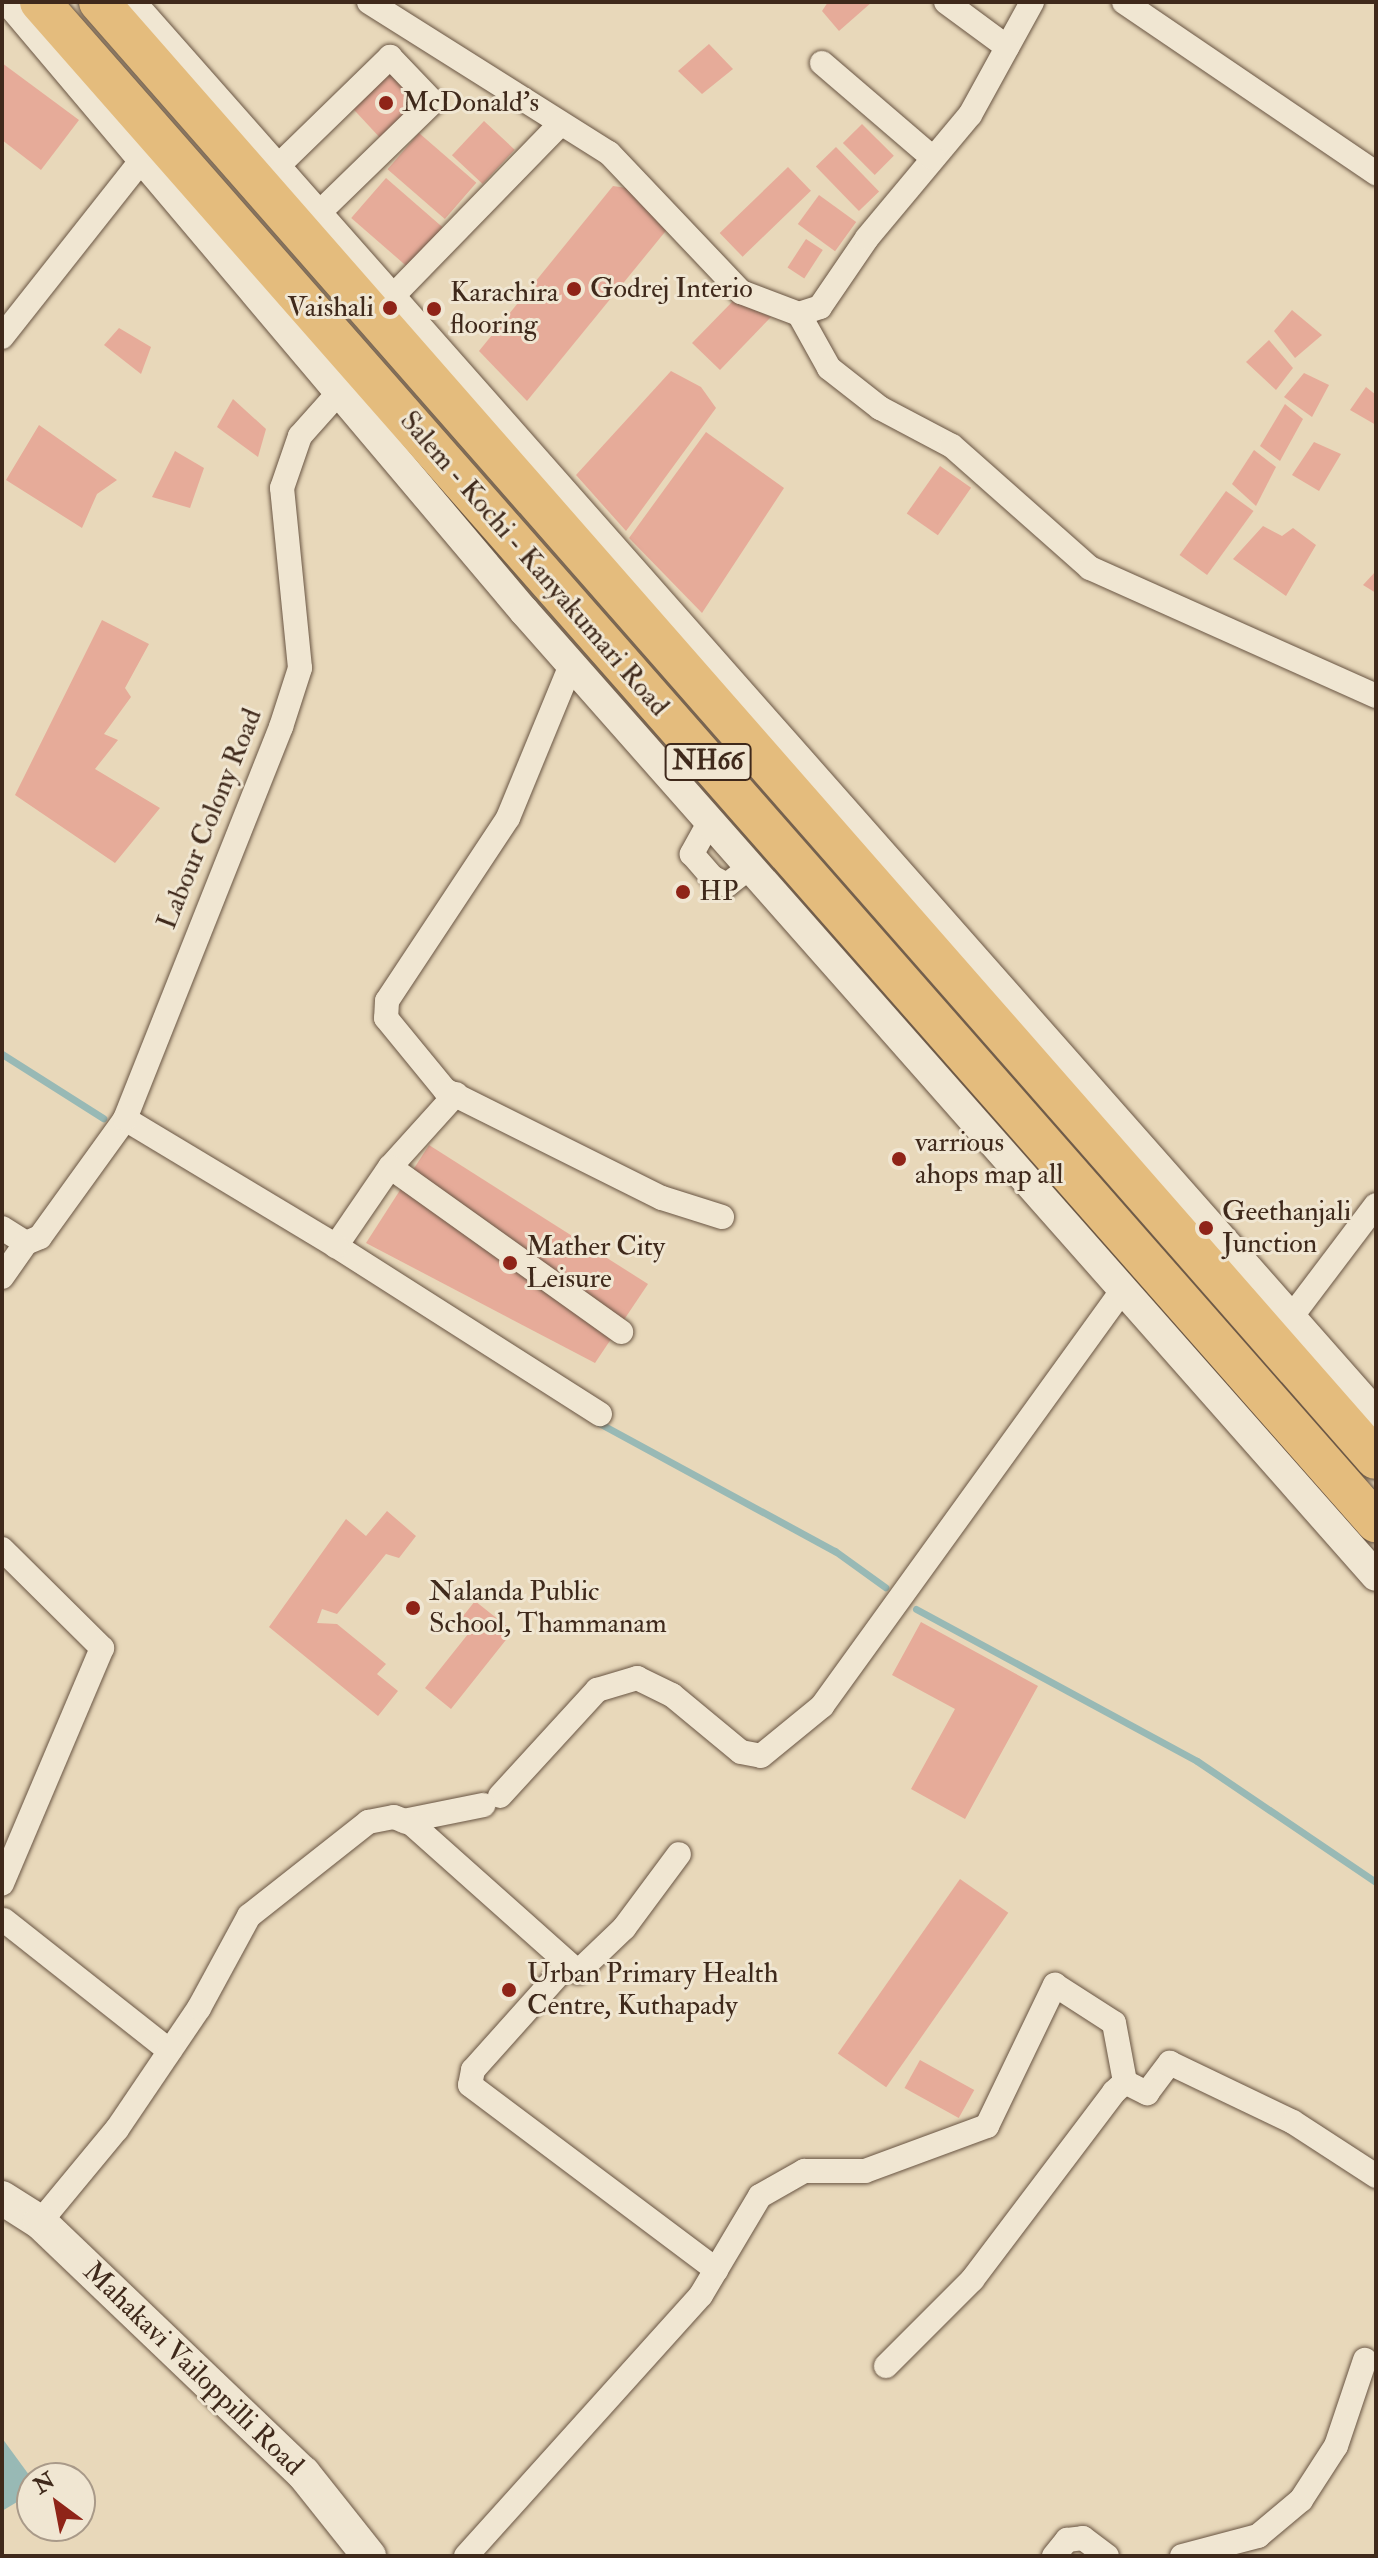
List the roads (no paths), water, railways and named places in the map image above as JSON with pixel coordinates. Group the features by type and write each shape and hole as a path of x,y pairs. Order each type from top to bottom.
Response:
{"highway":[{"name":"Salem - Kochi - Kanyakumari Road","path":"40,2 486,509 747,844 1376,1522"},
{"name":"Salem - Kochi - Kanyakumari Road","path":"99,2 518,478 974,978 1376,1459"},
{"path":"486,509 518,478"}],"main road":[{"name":"Mahakavi Vailoppilli Road","path":"2,2198 40,2222 303,2473 369,2556"}],"street":[{"path":"10,2 145,156 571,665 710,821 747,844 1124,1288 1376,1576"},
{"path":"130,2 391,298 974,978 1292,1316 1376,1414"},
{"path":"369,2 609,153 657,198 741,292 799,314 820,307 933,158 970,115 1032,2"},
{"path":"946,2 1007,47"},
{"path":"1124,2 1376,173"},
{"path":"277,167 390,57 433,102 318,214"},
{"path":"822,63 933,158"},
{"path":"391,298 560,124"},
{"path":"2,337 145,156"},
{"path":"799,314 829,368 880,408 952,446 1090,568 1376,696"},
{"name":"Labour Colony Road","path":"26,1243 40,1237 125,1119 300,668 282,488 300,436 341,390"},
{"path":"571,665 508,818 387,1001 386,1018 403,1042 456,1094 662,1198 722,1217"},
{"path":"710,821 692,854 712,877 727,885 747,844"},
{"path":"336,1246 390,1167 456,1094"},
{"path":"125,1119 336,1246 600,1414"},
{"path":"390,1167 621,1332"},
{"path":"1292,1316 1376,1205"},
{"path":"2,1228 26,1243 2,1277"},
{"path":"40,2222 170,2051 262,1903 368,1822 404,1821 492,1801 597,1690 637,1678 672,1695 741,1752 761,1756 822,1706 1124,1288"},
{"path":"2,1549 102,1648 2,1884"},
{"path":"404,1821 578,1972 586,1967 679,1854"},
{"path":"4,1920 170,2051"},
{"path":"567,1965 473,2070 470,2085 716,2270"},
{"path":"466,2556 716,2270 760,2196 804,2171 865,2171 987,2126 1055,1985 1114,2023 1125,2082 972,2280 886,2366"},
{"path":"1125,2082 1147,2093 1170,2063 1180,2064 1293,2122 1376,2176"},
{"path":"1182,2556 1258,2536 1301,2500 1336,2446 1365,2360"},
{"path":"1054,2556 1067,2540 1083,2538 1107,2556"}],"water":[{"path":"2,2438 20,2462 16,2462 16,2503 2,2511"}],"waterway":[{"path":"2,1054 103,1118"},
{"path":"597,1422 835,1551 885,1587"},
{"path":"916,1609 1197,1761 1376,1882"}],"place":[{"name":"McDonald's","path":"386,103"},
{"name":"Godrej Interio","path":"574,289"},
{"name":"Vaishali","path":"390,308"},
{"name":"Karachira flooring","path":"434,309"},
{"name":"HP","path":"683,892"},
{"name":"varrious ahops map all","path":"899,1159"},
{"name":"Geethanjali Junction","path":"1206,1228"},
{"name":"Mather City Leisure","path":"510,1263"},
{"name":"Nalanda Public School, Thammanam","path":"413,1608"},
{"name":"Urban Primary Health Centre, Kuthapady","path":"509,1990"}]}
